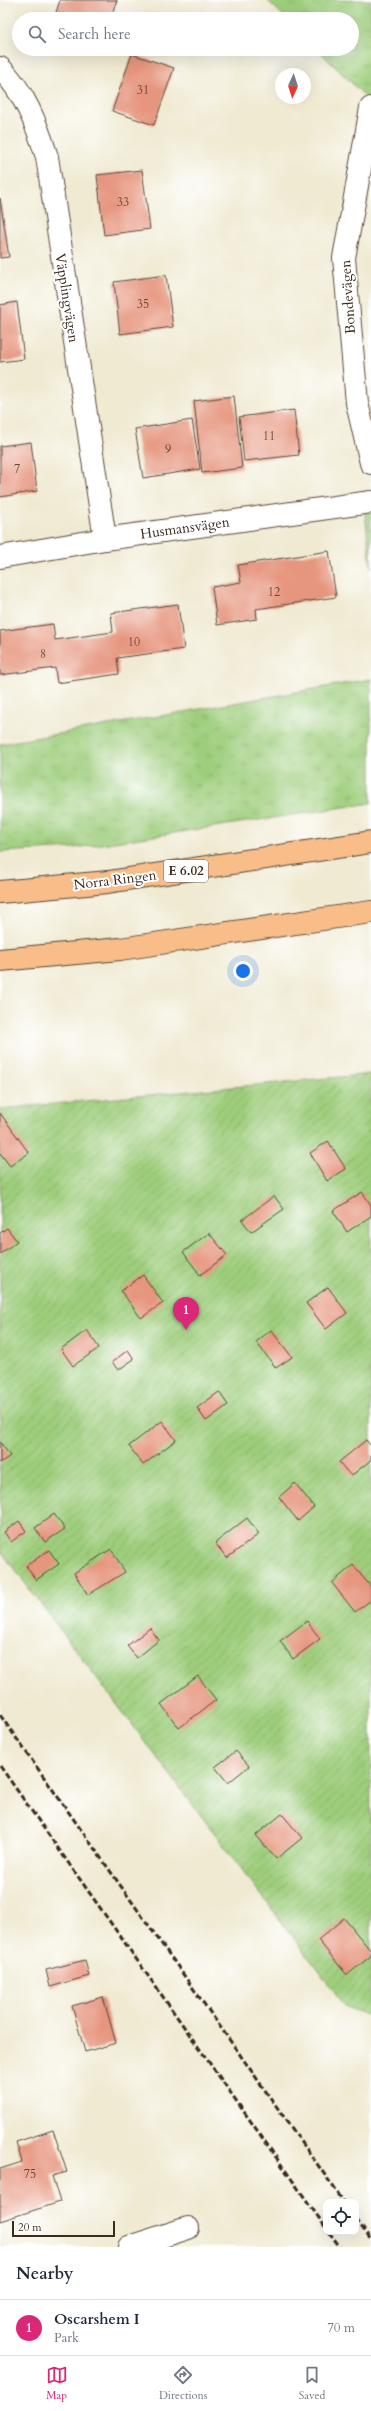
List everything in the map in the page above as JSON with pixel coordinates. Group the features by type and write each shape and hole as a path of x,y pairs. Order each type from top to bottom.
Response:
{"main road":[{"name":"Norra Ringen","path":"0,892 108,882 371,842"},
{"path":"0,960 120,949 371,912"}],"street":[{"name":"Väpplingvägen","path":"0,68 20,93 40,134 47,157 105,539"},
{"name":"Bondevägen","path":"371,108 344,258 357,403 371,463"},
{"name":"Husmansvägen","path":"0,557 105,539 371,502"},
{"path":"130,2247 188,2228"}],"green space":[{"path":"267,0 371,0 371,102 324,56 359,56 359,12 280,12"},
{"path":"371,502 371,568 364,503"},
{"path":"371,679 371,803 75,848 0,852 0,744"},
{"path":"371,1074 371,2017 346,2007 0,1550 0,1109"}],"building":[{"path":"60,0 117,0 113,12 56,12"},
{"path":"131,56 138,56 174,68 154,125 112,111"},
{"path":"142,170 150,229 104,235 97,175"},
{"path":"0,198 9,257 0,258"},
{"path":"166,275 173,327 120,334 114,282"},
{"path":"17,302 24,359 0,362 0,305"},
{"path":"234,396 242,468 202,473 194,401"},
{"path":"294,410 299,455 244,461 239,417"},
{"path":"192,420 200,469 143,478 135,429"},
{"path":"31,442 37,491 0,497 0,446"},
{"path":"329,551 336,597 256,609 257,619 217,625 212,587 241,582 238,565"},
{"path":"178,604 184,649 117,658 119,674 57,683 55,668 0,675 0,631 53,624 55,640 113,632 111,613"},
{"path":"0,1113 29,1153 10,1166 0,1153"},
{"path":"328,1141 346,1169 327,1181 310,1153"},
{"path":"362,1192 371,1205 371,1216 347,1232 333,1211"},
{"path":"274,1196 284,1209 251,1232 242,1220"},
{"path":"7,1228 17,1241 0,1254 0,1233"},
{"path":"209,1233 227,1255 200,1275 183,1252"},
{"path":"143,1275 163,1303 141,1318 121,1291"},
{"path":"328,1287 347,1313 326,1329 306,1303"},
{"path":"87,1330 99,1348 73,1366 61,1349"},
{"path":"271,1330 292,1357 276,1368 256,1342"},
{"path":"128,1350 134,1359 118,1370 112,1362"},
{"path":"219,1392 228,1405 206,1421 197,1408"},
{"path":"162,1421 176,1440 143,1465 129,1446"},
{"path":"366,1440 371,1446 371,1460 351,1476 339,1462"},
{"path":"0,1442 10,1456 0,1463"},
{"path":"295,1483 314,1507 298,1521 279,1497"},
{"path":"54,1514 65,1529 45,1542 35,1528"},
{"path":"247,1518 259,1534 227,1558 215,1543"},
{"path":"19,1521 26,1531 11,1542 4,1532"},
{"path":"111,1549 125,1572 88,1595 74,1573"},
{"path":"49,1550 59,1564 36,1580 26,1566"},
{"path":"353,1565 371,1587 371,1600 355,1612 332,1583"},
{"path":"307,1621 320,1639 293,1659 280,1641"},
{"path":"150,1628 159,1640 137,1658 127,1646"},
{"path":"198,1676 216,1700 179,1728 161,1704"},
{"path":"236,1751 249,1766 228,1783 215,1767"},
{"path":"282,1814 302,1838 276,1859 256,1835"},
{"path":"344,1918 371,1951 371,1956 347,1975 318,1940"},
{"path":"85,1960 89,1976 50,1987 46,1970"},
{"path":"103,1997 116,2043 85,2052 72,2006"},
{"path":"53,2130 67,2172 52,2176 60,2202 0,2221 0,2169 22,2162 16,2142"}],"railway":[{"path":"0,1715 342,2199"},
{"path":"0,1766 323,2224"},
{"path":"359,2223 371,2240"},
{"path":"331,2235 340,2247"}],"place":[{"name":"Oscarshem I","path":"186,1330"}]}
